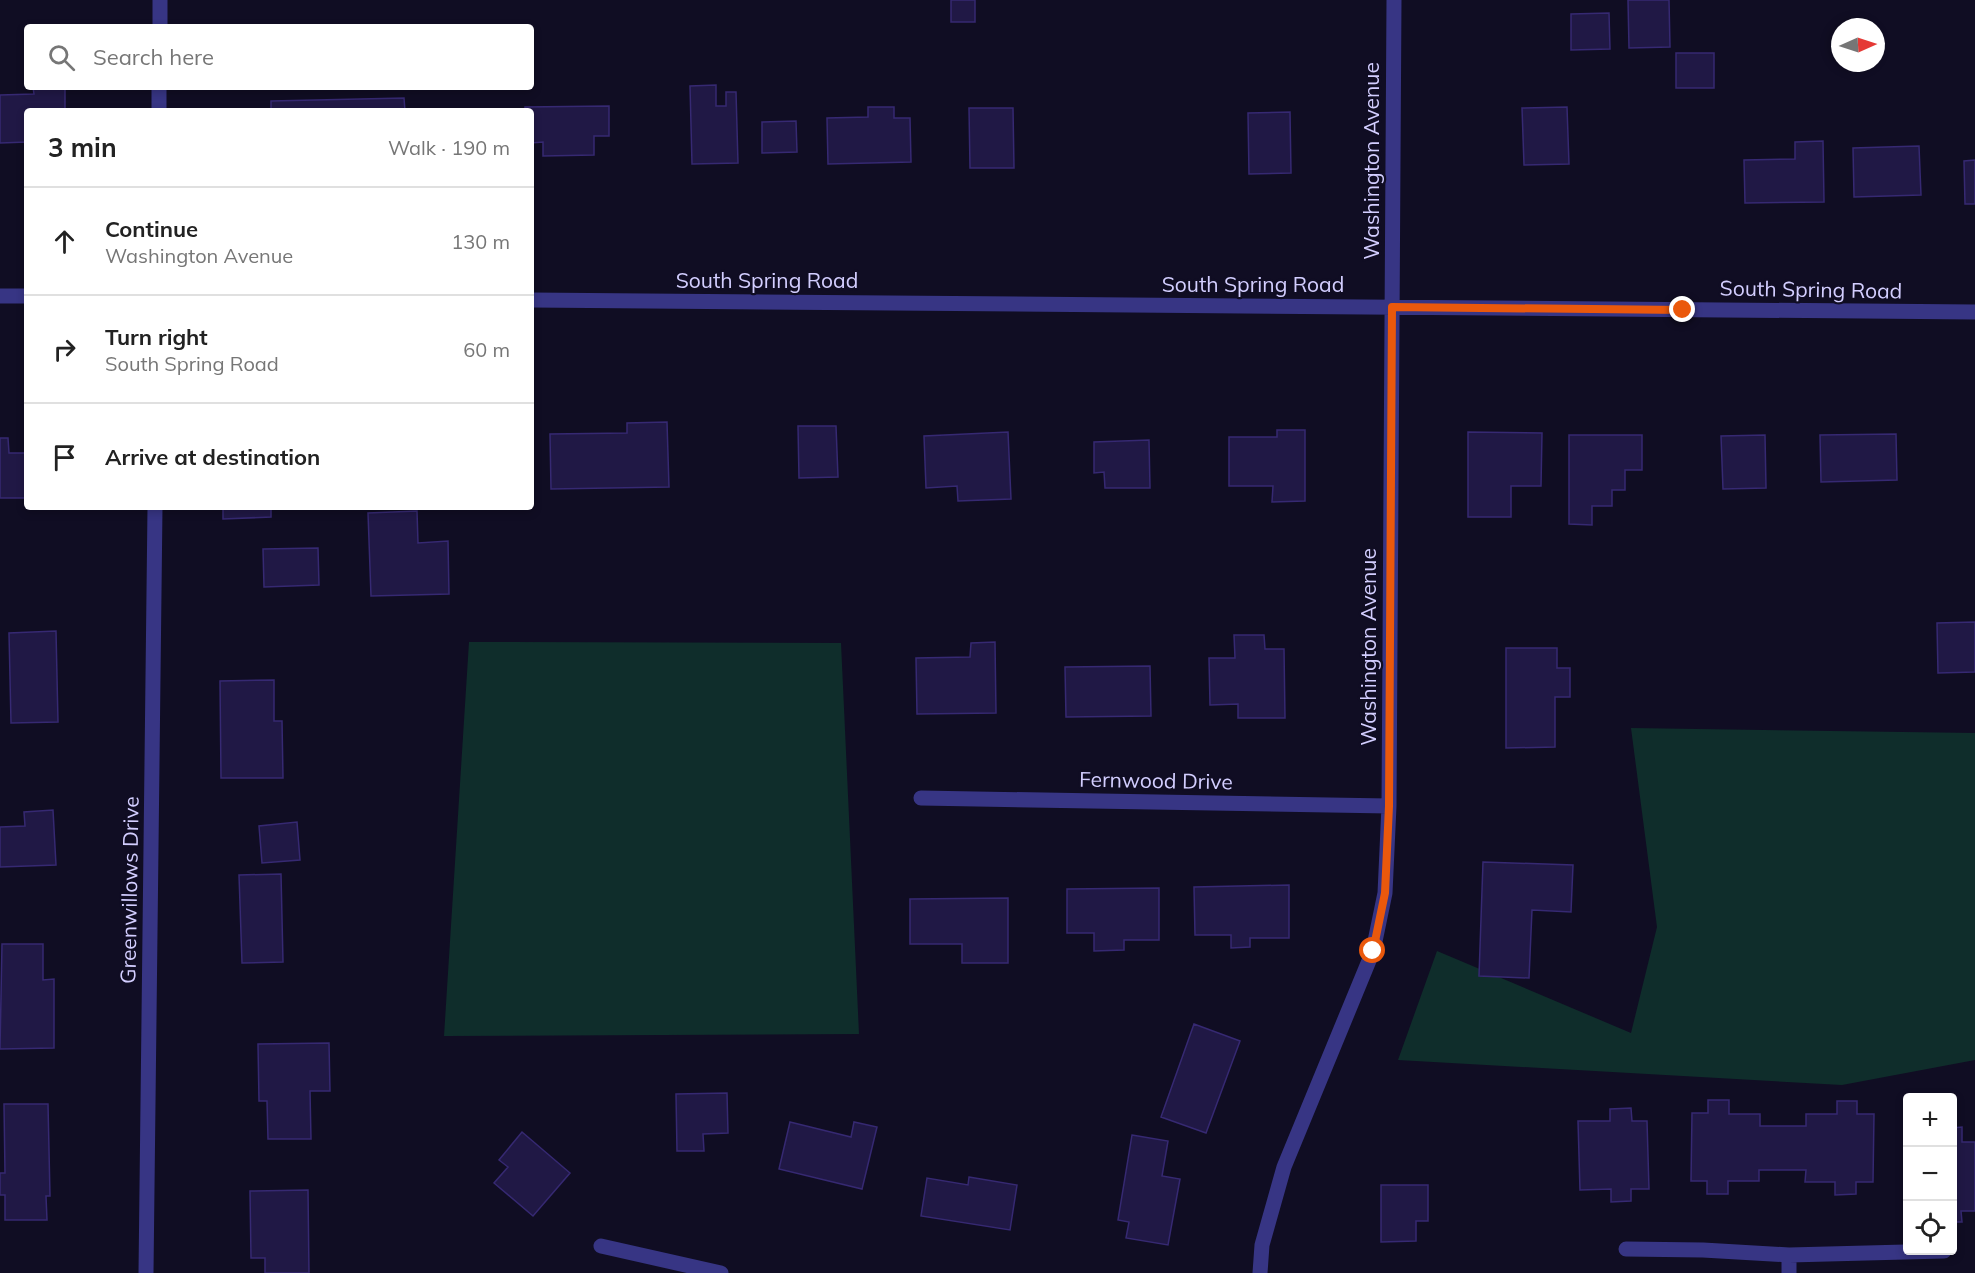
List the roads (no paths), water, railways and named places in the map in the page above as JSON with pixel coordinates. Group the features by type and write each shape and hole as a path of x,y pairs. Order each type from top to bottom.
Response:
{"street":[{"path":"160,0 160,24"},
{"name":"Washington Avenue","path":"1260,1273 1262,1245 1284,1167 1373,951 1385,893 1389,806 1394,0"},
{"path":"159,90 159,108"},
{"path":"0,296 24,296"},
{"name":"South Spring Road","path":"534,300 1975,312"},
{"name":"Greenwillows Drive","path":"146,1273 155,510"},
{"name":"Fernwood Drive","path":"921,798 1389,806"},
{"path":"601,1246 721,1273"},
{"path":"1626,1250 1703,1250 1789,1255 1903,1252"},
{"path":"1789,1255 1789,1273"}]}
